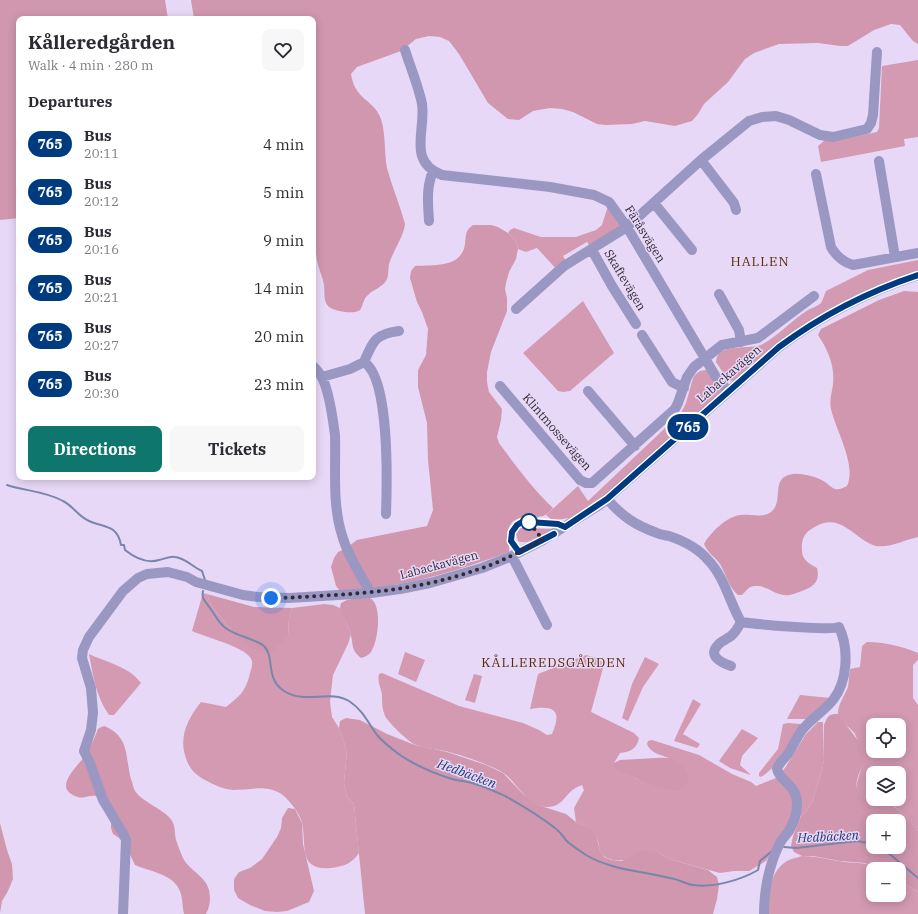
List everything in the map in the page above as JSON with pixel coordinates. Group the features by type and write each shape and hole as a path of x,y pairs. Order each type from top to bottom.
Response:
{"street":[{"path":"405,50 422,104 421,152 423,160 432,171 427,191 429,221"},
{"name":"Skaftevägen","path":"516,309 564,266 627,228 702,160 749,121 762,117 776,116 789,120 825,136 843,135 867,129 871,123 873,115 877,52"},
{"path":"702,160 734,202 736,210"},
{"path":"879,161 895,257"},
{"name":"Färåsvägen","path":"432,171 442,175 550,187 594,195 609,202 627,228 716,378 728,391"},
{"path":"816,174 831,247 836,255 846,263 853,265 918,253"},
{"path":"654,203 692,250"},
{"name":"Skaftevägen","path":"592,250 612,286 636,324"},
{"name":"Labackavägen","path":"124,914 126,840 103,800 90,763 84,751 91,730 93,712 91,688 82,653 88,638 123,591 131,583 142,576 168,572 225,590 258,597 290,598 400,590 482,568 512,556 548,537 607,499 779,347 823,317 869,293 918,275"},
{"path":"718,294 741,335 741,342"},
{"name":"Klintmossevägen","path":"500,386 580,480 586,483 592,482 635,446 675,408 687,377 694,367 722,346 758,338 814,296"},
{"path":"322,377 350,369 364,362 370,348 378,337 388,332 399,331"},
{"path":"642,335 672,382 684,388"},
{"path":"364,362 369,365 372,370 386,431 386,514"},
{"path":"316,370 322,377 331,408 335,435 336,492 339,523 347,550 371,593"},
{"path":"588,391 635,446"},
{"path":"607,499 618,512 631,521 657,533 688,544 708,560 715,568 740,622 738,628 730,637 718,644 714,650 714,655 718,661 731,666"},
{"path":"512,556 547,625"},
{"path":"740,622 819,628 836,628 839,626 845,644 844,671 839,691 802,730 777,769 780,776 792,788 796,796 797,804 796,815 789,830 779,844 767,878 764,897 764,914"}],"shaded area":[{"path":"0,0 165,0 168,16 16,16 16,218 0,220"},
{"path":"191,0 918,0 918,44 913,41 900,25 891,24 874,30 848,46 818,43 779,44 754,53 745,59 728,82 704,104 692,121 675,126 645,121 632,124 597,124 573,112 550,108 533,111 519,120 508,119 488,103 459,54 449,41 440,37 429,36 416,39 401,51 357,67 351,74 356,90 374,107 381,119 384,131 387,168 405,224 403,233 389,264 386,281 367,296 360,310 344,312 331,308 326,304 324,282 316,257 316,16 194,16"},
{"path":"918,60 918,137 904,139 905,146 821,162 818,146 825,140 839,140 877,132 879,128 882,66"},
{"path":"608,206 623,225 591,248 587,242 563,256 567,263 558,271 537,248 526,252 518,249 515,240 508,233 514,228 541,237 576,237 596,230 602,225"},
{"path":"473,225 491,225 498,227 508,233 515,240 518,249 516,259 509,272 506,283 505,289 507,311 491,352 487,372 487,382 489,392 502,409 497,437 499,443 531,485 553,508 543,516 518,519 511,524 508,530 509,552 447,573 405,583 362,590 340,591 336,586 331,567 338,552 345,549 357,540 427,526 433,510 428,460 427,423 418,387 418,370 426,355 428,329 417,302 410,278 411,271 415,266 446,264 458,257 463,252 467,231"},
{"path":"918,260 918,272 854,296 734,381 728,380 716,362 718,355 722,351 763,344 802,314 821,303 826,291 868,270"},
{"path":"904,291 918,292 918,537 892,545 876,546 865,541 839,524 820,524 807,532 802,543 803,557 817,568 818,578 811,587 790,595 786,595 763,587 753,586 742,595 738,595 730,585 720,564 707,550 704,544 720,525 736,516 764,515 771,512 777,502 779,484 786,476 801,474 810,476 822,480 835,489 840,489 847,486 849,478 848,458 831,409 830,403 833,384 833,371 828,352 818,335 821,329 879,300"},
{"path":"583,301 614,353 570,391 558,391 523,353"},
{"path":"700,371 710,371 720,385 722,391 611,492 575,517 552,520 546,515 578,486 588,501 681,413 686,403 693,378"},
{"path":"521,528 553,529 531,541 522,542 518,541 516,534"},
{"path":"203,593 207,594 213,608 235,634 288,636 289,618 292,608 324,604 333,605 340,608 351,634 348,644 333,675 330,702 332,717 339,728 347,751 344,783 347,797 354,804 359,853 347,864 331,868 320,868 308,861 304,848 301,820 293,806 280,793 274,790 261,788 233,790 222,788 208,782 198,775 192,770 188,763 183,748 183,740 189,720 201,702 226,707 239,696 247,684 252,664 252,660 245,652 192,631"},
{"path":"207,594 254,607 292,608 289,618 288,636 271,653 258,651 247,645 235,634 213,608"},
{"path":"361,597 369,598 374,602 377,608 378,624 374,647 369,654 361,658 355,652 349,629 340,608 341,603"},
{"path":"867,642 899,646 918,653 918,660 913,665 913,698 918,705 918,831 906,817 906,814 903,814 894,806 906,806 906,766 866,766 866,800 858,794 857,785 861,770 861,761 857,740 853,731 840,719 838,710 848,687 850,669 860,667 862,646"},
{"path":"405,652 425,660 416,682 398,674"},
{"path":"89,654 124,669 136,677 141,683 114,715 109,715 101,701"},
{"path":"586,655 597,658 602,662 603,668 591,712 634,733 639,738 635,747 630,751 620,753 614,763 635,778 666,788 679,790 669,758 651,750 647,744 648,741 652,740 699,755 756,786 776,778 785,768 806,734 818,722 823,722 824,760 813,800 806,812 793,819 766,861 749,871 720,873 672,860 659,853 627,860 611,859 604,856 600,851 597,838 593,831 576,822 574,808 584,790 582,785 575,788 562,801 552,807 540,806 533,803 508,776 496,769 459,755 416,745 390,723 383,711 382,695 378,680 379,674 382,673 459,706 523,723 547,735 552,734 556,719 556,714 554,711 545,708 530,709 538,674"},
{"path":"645,657 659,664 643,687 628,721 622,718 632,684"},
{"path":"474,674 482,676 475,703 465,700"},
{"path":"800,695 831,698 809,719 787,719"},
{"path":"693,699 701,704 683,734 700,744 697,748 674,741"},
{"path":"838,714 856,738 862,749 863,760 857,779 857,788 862,797 866,799 866,806 893,806 903,814 866,814 866,854 906,854 906,817 918,831 918,892 906,884 906,862 866,862 866,863 840,861 813,856 802,856 794,852 791,846 793,836 801,816 806,812 813,800 822,771 824,760 824,725 830,715"},
{"path":"346,718 360,720 387,734 415,745 447,752 486,765 503,773 524,795 538,805 566,814 576,822 590,828 596,835 600,851 604,857 611,860 622,861 641,851 649,851 659,853 672,860 708,870 717,877 719,885 713,914 365,914 354,804 347,797 344,783 347,751 339,728 340,721"},
{"path":"783,724 801,724 794,738 779,760 767,773 761,777 759,776 759,773 778,749"},
{"path":"104,726 118,735 122,741 127,755 129,771 135,791 143,799 169,817 174,825 176,840 184,860 190,868 205,881 209,890 210,899 206,914 184,914 181,895 176,884 166,876 135,865 124,844 113,834 111,828 111,817 96,796 82,798 78,797 70,793 66,788 66,783 69,777 87,752 98,729"},
{"path":"742,729 758,738 742,756 740,765 751,775 730,768 719,761"},
{"path":"656,758 672,759 683,767 689,777 682,789 666,789 637,779 614,768 614,763 620,760"},
{"path":"288,808 295,809 302,823 303,844 314,891 309,902 287,911 265,911 238,898 234,890 234,879 239,872 250,868 262,859 277,837 281,828 282,818"},
{"path":"0,823 12,864 13,879 2,901 0,913"},
{"path":"802,856 866,864 866,902 906,902 906,884 918,892 918,914 768,914 771,886 775,873 790,860"}],"waterway":[{"name":"Hedbäcken","path":"7,485 42,493 67,503 85,519 113,530 119,538 121,545 124,545 125,550 133,556 145,561 154,561 171,557 179,558 202,571 205,580"},
{"name":"Hedbäcken","path":"203,591 204,600 224,627 264,646 269,656 274,680 284,691 301,697 334,696 349,701 362,713 379,738 406,759 439,775 476,784 507,797 544,820 557,830 567,841 586,855 596,860 627,870 701,886 727,882 751,874 758,870 760,861 772,851"},
{"name":"Hedbäcken","path":"784,847 796,848 857,841 866,843"},
{"name":"Hedbäcken","path":"889,854 918,878"}],"bus line":[{"name":"765","path":"554,534 519,552 511,541 514,528 522,522 558,524 565,527 600,504 650,462 779,347 800,332 823,317 864,295 918,275"}],"district":[{"name":"HALLEN","path":"760,261"},
{"name":"KÅLLEREDSGÅRDEN","path":"554,662"}],"route":[{"path":"271,598 400,590 455,576 482,568 512,556 543,540 529,522"}]}
